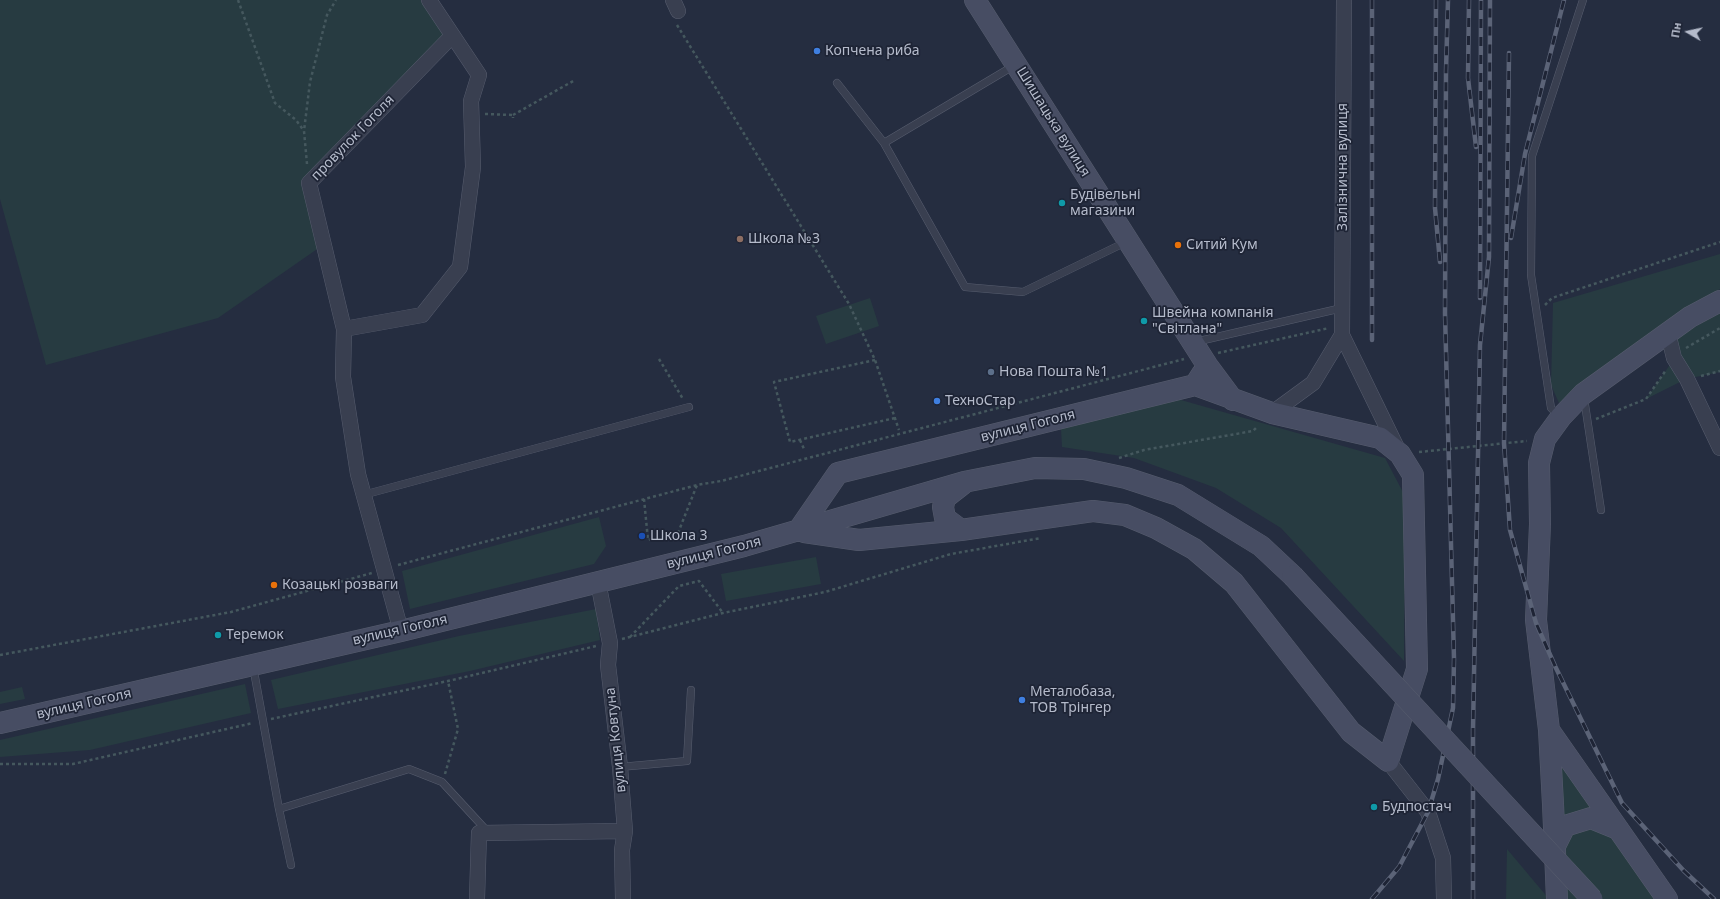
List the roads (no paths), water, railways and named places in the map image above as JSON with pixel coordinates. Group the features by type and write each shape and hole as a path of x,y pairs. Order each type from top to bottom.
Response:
{"street":[{"path":"344,330 422,315 460,267 473,167 471,101 479,75 429,0"},
{"name":"Шишацька вулиця","path":"975,0 1200,355 1234,400"},
{"name":"Залізнична вулиця","path":"1344,0 1343,329 1400,454"},
{"name":"провулок Гоголя","path":"401,631 358,474 343,377 344,330 309,183 452,36"},
{"path":"1557,899 1548,730 1536,620 1540,524 1539,463 1544,439 1561,417 1583,394 1690,317 1720,301"},
{"path":"1272,413 1313,383 1343,329"},
{"path":"1668,333 1674,358 1720,448"},
{"path":"1200,355 1195,385 1272,413 1380,438 1400,454 1413,474 1417,669 1388,761"},
{"name":"вулиця Гоголя","path":"856,513 833,509 828,495 838,473 1195,385"},
{"name":"вулиця Гоголя","path":"0,723 401,631 744,546 964,482 1034,468 1084,469 1126,478 1178,495 1261,546 1293,576 1592,899"},
{"path":"798,531 838,473"},
{"name":"вулиця Гоголя","path":"961,530 945,518 943,507 945,498 964,482"},
{"path":"961,530 1093,511 1125,515 1156,528 1194,549 1234,583 1351,732 1388,761 1428,812 1443,858 1444,899"},
{"name":"вулиця Гоголя","path":"798,531 859,540 961,530"},
{"name":"вулиця Ковтуна","path":"598,582 610,643 608,665 620,767 625,830 622,850 623,899"},
{"path":"1548,730 1667,899"},
{"path":"1555,846 1565,826 1591,818 1618,829"},
{"path":"477,899 479,833 625,830"}],"lane":[{"path":"1561,417 1551,408 1531,275 1532,156 1583,0"},
{"path":"884,143 1016,65"},
{"path":"837,83 884,143 965,287 1023,292 1128,241"},
{"path":"1200,355 1343,308"},
{"path":"1583,394 1601,510"},
{"path":"363,495 689,407"},
{"path":"253,664 279,809 291,865"},
{"path":"620,767 687,761 691,690"},
{"path":"279,809 410,769 442,782 488,833"}],"railway":[{"path":"1372,0 1372,340"},
{"path":"1436,0 1435,208 1440,262"},
{"path":"1372,899 1399,867 1428,812 1438,779 1453,708 1454,659 1445,313 1446,71 1448,0"},
{"path":"1469,0 1468,78 1476,147"},
{"path":"1480,298 1481,0"},
{"path":"1473,899 1473,730 1480,345 1489,257 1490,0"},
{"path":"1511,238 1525,154 1564,0"},
{"path":"1509,53 1504,443 1510,530 1536,623 1555,666 1622,803 1684,871 1714,899"}],"place":[{"name":"Копчена риба","path":"817,51"},
{"name":"Будівельні магазини","path":"1062,203"},
{"name":"Школа №3","path":"740,239"},
{"name":"Ситий Кум","path":"1178,245"},
{"name":"Швейна компанія \"Світлана\"","path":"1144,321"},
{"name":"Нова Пошта №1","path":"991,372"},
{"name":"ТехноСтар","path":"937,401"},
{"name":"Школа 3","path":"642,536"},
{"name":"Козацькі розваги","path":"274,585"},
{"name":"Теремок","path":"218,635"},
{"name":"Металобаза, ТОВ Трінгер","path":"1022,700"},
{"name":"Будпостач","path":"1374,807"}]}
